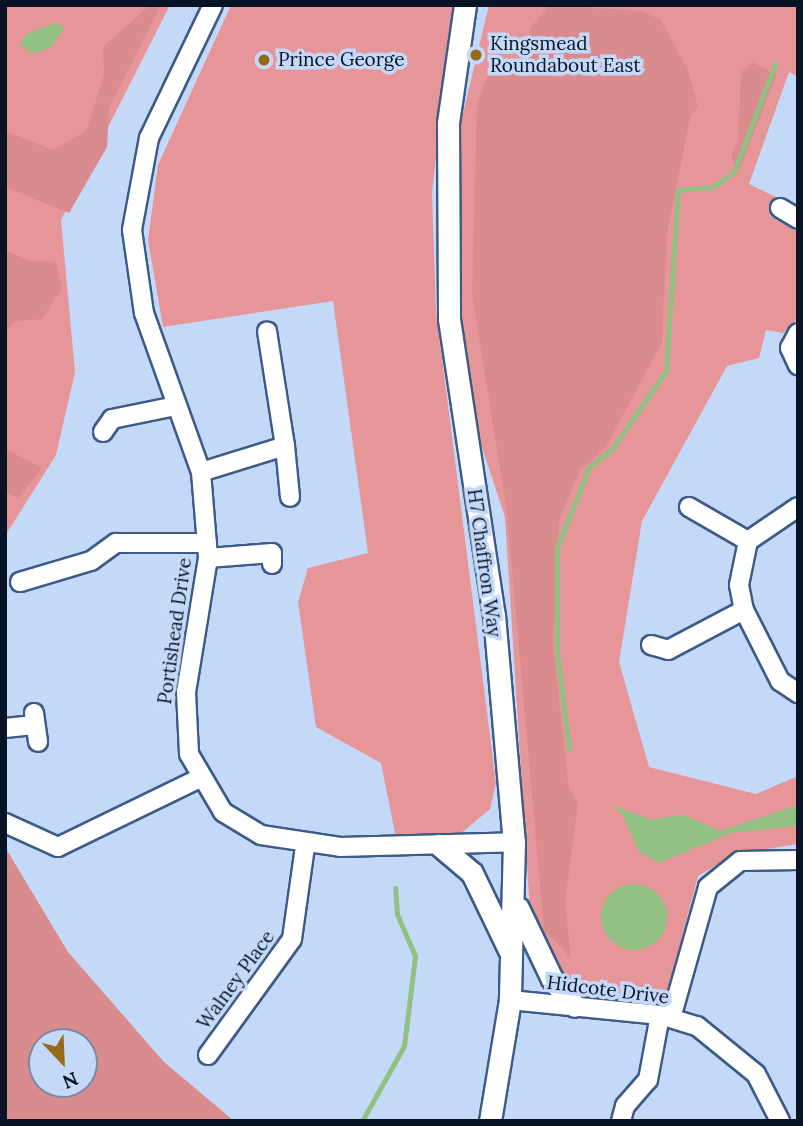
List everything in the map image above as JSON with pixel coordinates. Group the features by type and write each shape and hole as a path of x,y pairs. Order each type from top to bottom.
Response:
{"street":[{"name":"Portishead Drive","path":"213,5 149,138 132,230 144,313 201,472 208,550 183,723 200,778 223,812 261,835 305,846 514,842"},
{"name":"H7 Chaffron Way","path":"465,5 448,123 449,319 494,615 514,842 515,899 510,1000 491,1121"},
{"path":"780,208 798,219"},
{"path":"267,331 290,497"},
{"path":"798,333 790,348 798,365"},
{"path":"103,432 112,419 176,406"},
{"path":"201,472 285,446"},
{"path":"689,507 748,541"},
{"path":"798,507 748,541 740,557 744,610 780,681 798,693"},
{"path":"20,582 91,561 117,543 272,553 272,564"},
{"path":"651,645 668,650 744,610"},
{"path":"5,729 35,726"},
{"path":"5,823 58,847 200,778"},
{"path":"439,845 472,873 513,957"},
{"name":"Walney Place","path":"208,1055 292,939 305,846"},
{"path":"621,1121 625,1106 648,1080 708,887 740,861 798,860"},
{"path":"515,899 552,979 575,1006"},
{"name":"Hidcote Drive","path":"510,1000 666,1016 729,1047 756,1074 780,1121"}],"shaded area":[{"path":"5,5 170,5 61,220 75,372 56,455 5,536"},
{"path":"150,5 161,5 109,108 107,147 69,213 5,187 5,131 53,150 86,131 104,75 103,47"},
{"path":"231,5 453,5 432,193 436,311 496,783 490,809 459,835 396,838 381,763 316,727 298,602 308,568 368,553 333,301 163,327 148,240 158,165"},
{"path":"489,5 798,5 798,77 789,72 749,184 776,197 770,216 798,232 798,318 783,333 766,330 759,358 727,366 642,521 619,662 649,767 756,794 798,776 798,844 735,854 698,876 663,1008 600,1001 565,986 530,912 505,517 470,411 454,280 459,130"},
{"path":"549,5 641,11 661,20 688,70 698,107 690,117 667,234 662,342 606,447 580,470 559,521 553,644 569,789 578,803 565,902 571,958 544,930 507,512 472,294 477,104 490,68 522,59 530,29"},
{"path":"54,23 65,27 51,47 33,54 20,44 25,35"},
{"path":"752,62 776,75 737,176 731,154 738,142 741,72"},
{"path":"5,250 29,261 56,262 62,288 42,319 16,321 5,332"},
{"path":"5,449 42,468 18,498 5,492"},
{"path":"611,805 650,819 684,815 720,831 798,805 798,826 731,833 659,863 639,852 622,814"},
{"path":"5,847 68,952 164,1062 234,1121 5,1121"},
{"path":"634,884 647,887 657,894 664,904 667,917 664,930 657,940 647,947 634,950 621,947 611,940 604,930 601,917 604,904 611,894 621,887"}],"waterway":[{"path":"569,749 557,653 557,548 589,467 612,449 666,371 678,190 713,187 734,172 775,64"},
{"path":"362,1121 404,1046 415,956 397,914 395,888"}],"place":[{"name":"Kingsmead Roundabout East","path":"476,55"},
{"name":"Prince George","path":"264,60"}]}
